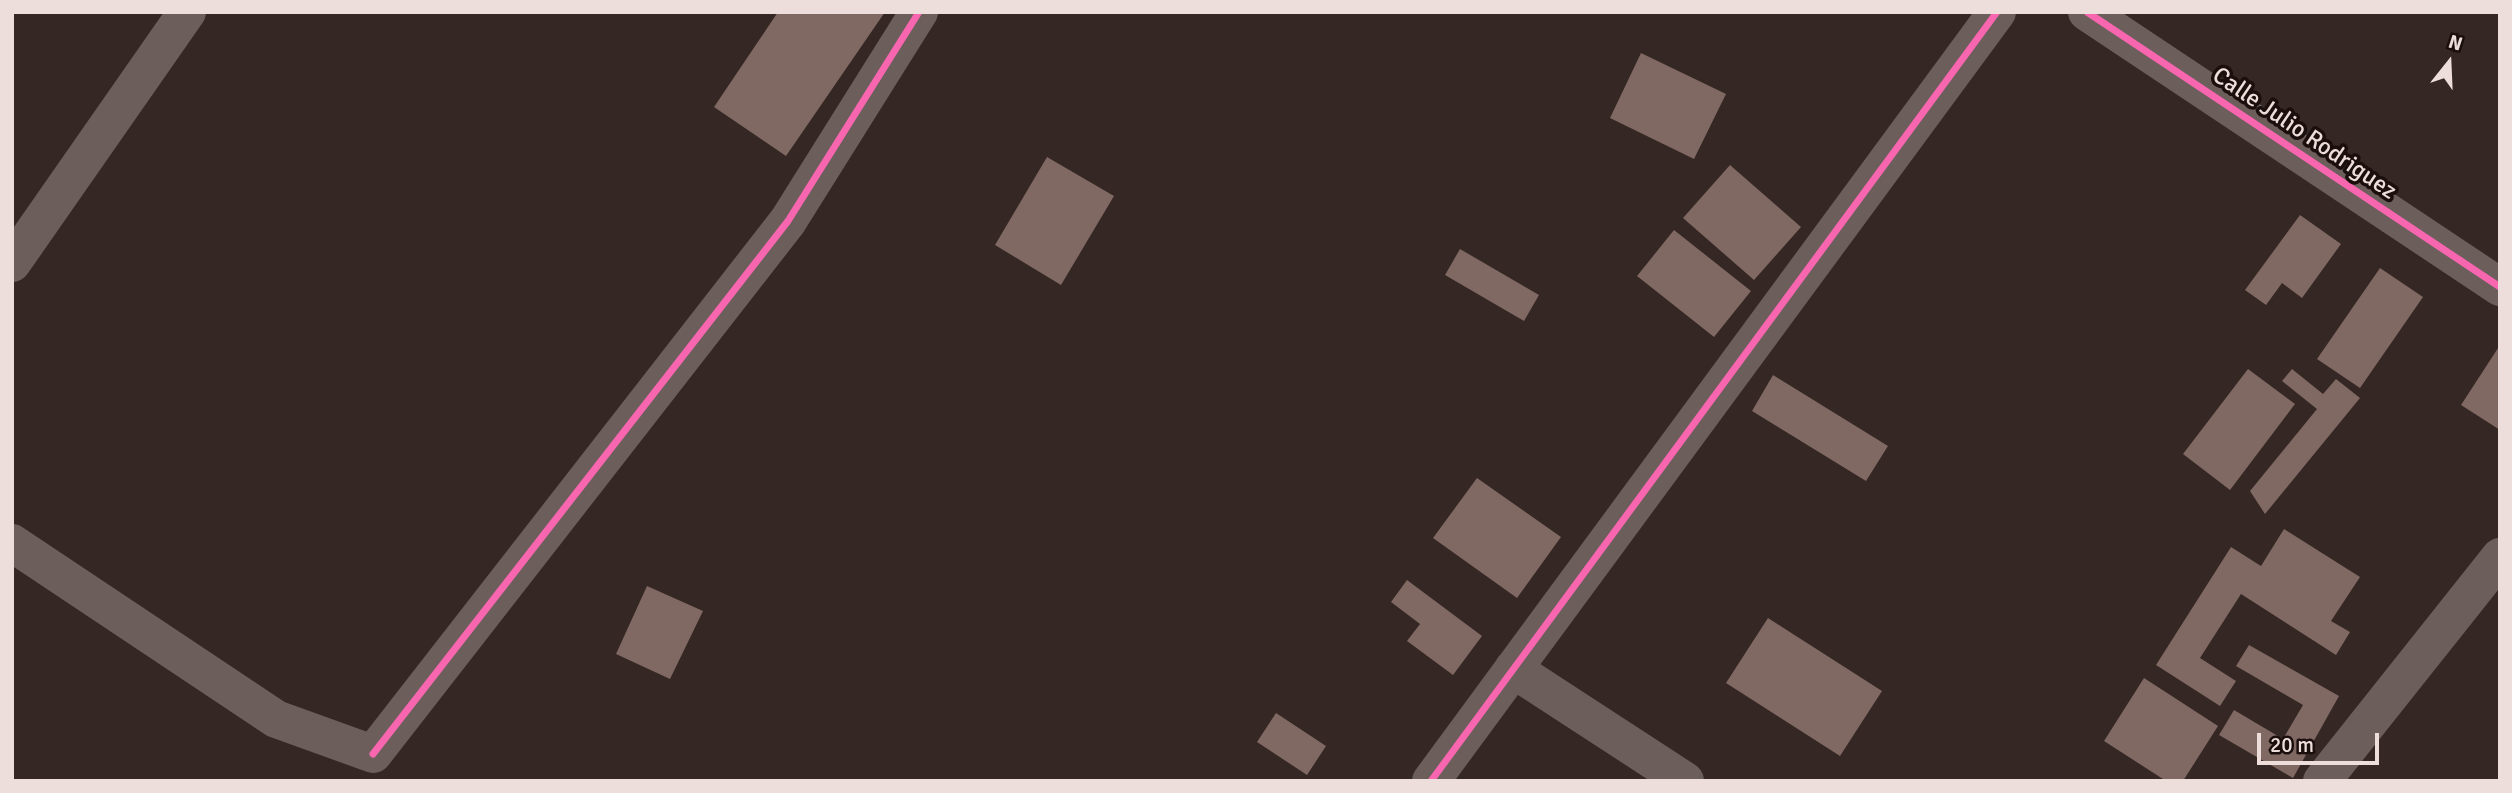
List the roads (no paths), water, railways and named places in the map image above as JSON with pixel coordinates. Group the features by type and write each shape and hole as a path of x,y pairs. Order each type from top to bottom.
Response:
{"street":[{"path":"12,263 187,12"},
{"path":"12,543 276,719 373,754 788,221 919,12"},
{"path":"1431,781 1997,12"},
{"name":"Calle Julio Rodriguez","path":"2087,12 2500,287"},
{"path":"2322,781 2500,557"},
{"path":"1513,669 1685,781"}]}
